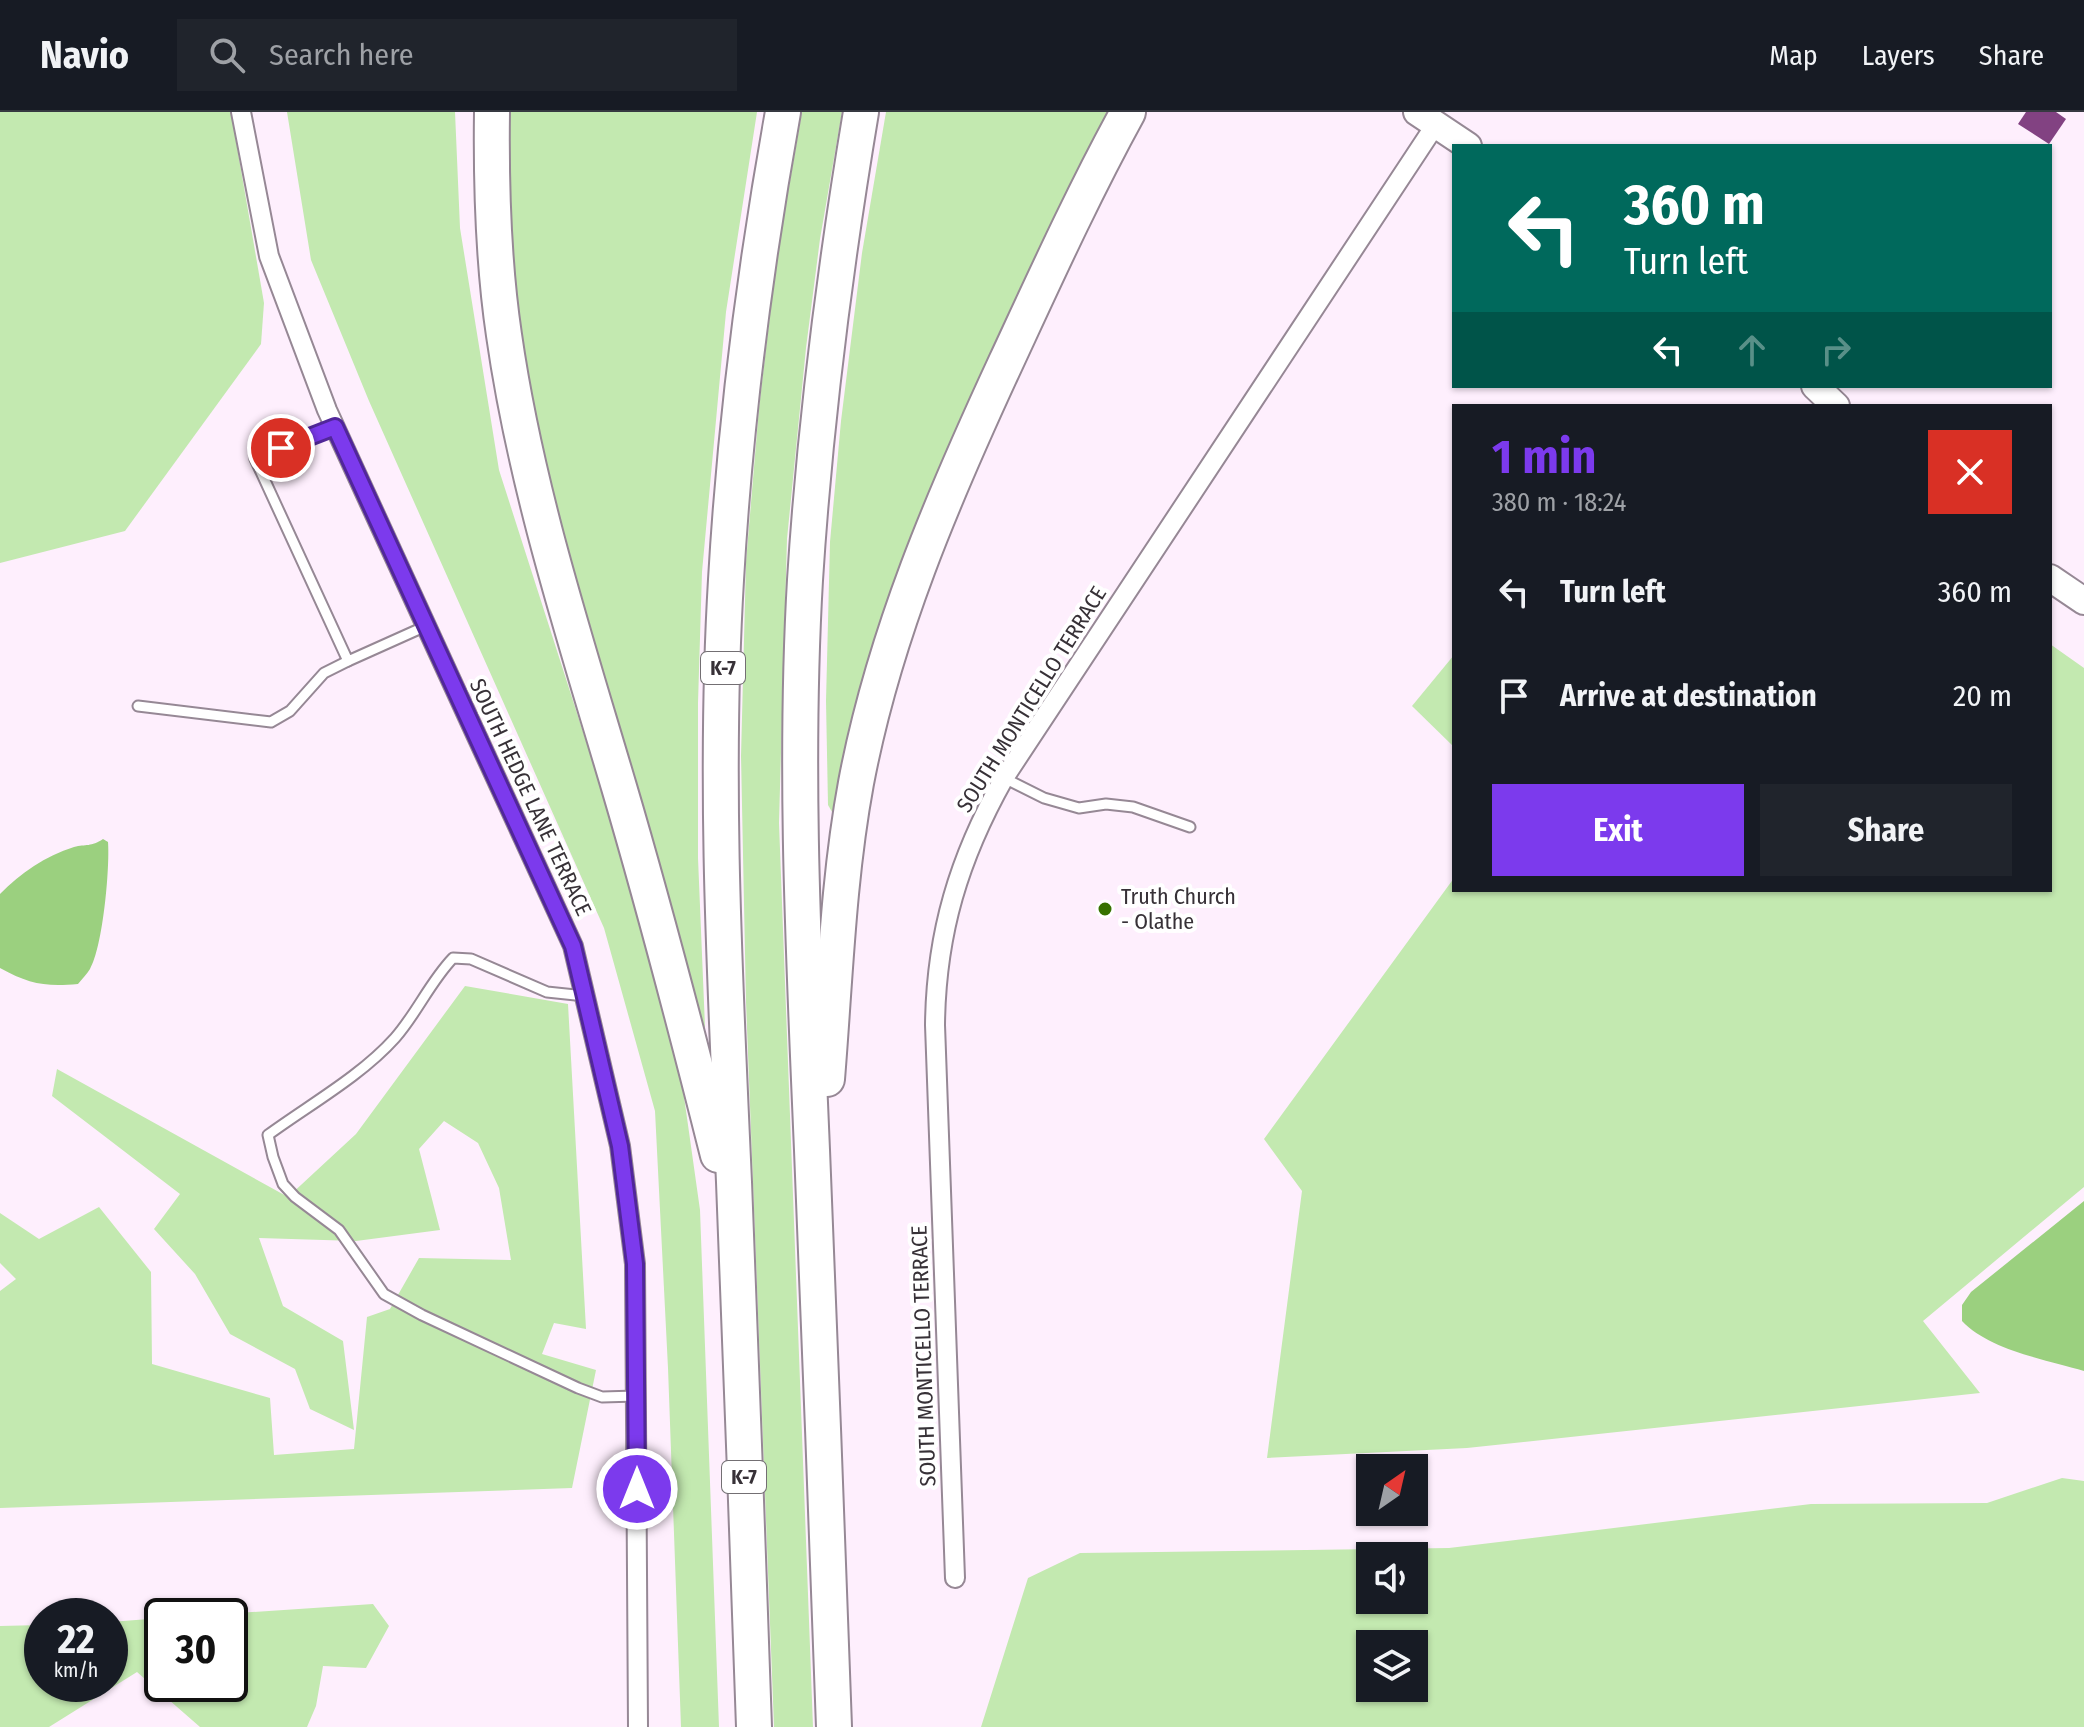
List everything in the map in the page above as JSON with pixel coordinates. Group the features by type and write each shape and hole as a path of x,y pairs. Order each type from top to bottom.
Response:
{"highway":[{"path":"492,112 494,242 504,335 524,447 687,1030 736,1228"},
{"name":"K-7","path":"754,1727 722,848 725,584 733,466 749,323 783,112"},
{"path":"834,1727 801,840 801,711 805,596 827,338 861,112"},
{"path":"815,1227 846,845 856,783 887,657 935,522 979,421 1086,188 1128,112"}],"main road":[{"path":"1427,118 1465,144"},
{"path":"1817,388 1834,404"},
{"path":"2052,579 2084,601"}],"street":[{"name":"SOUTH HEDGE LANE TERRACE","path":"241,112 269,256 335,427 573,946 620,1146 633,1249 638,1727"},
{"name":"SOUTH MONTICELLO TERRACE","path":"955,1578 936,984 940,948 960,870 979,823 1004,778 1427,118"}],"lane":[{"path":"335,427 255,459 348,661"},
{"path":"138,706 271,722 290,711 324,673 426,626"},
{"path":"1004,778 1044,798 1079,808 1106,804 1133,807 1190,827"},
{"path":"585,996 547,992 471,959 453,958 394,1039 367,1065 268,1135 283,1184 295,1197 339,1230 384,1294 578,1388 602,1397 636,1396"}],"shaded area":[{"path":"0,112 231,112 264,303 261,344 125,531 0,563"},
{"path":"287,112 455,112 460,228 499,470 627,869 676,1040 700,1210 719,1727 681,1727 655,1111 604,928 369,401 311,260"},
{"path":"504,112 757,112 726,312 702,572 698,858 705,1027 699,1026 565,556 517,345"},
{"path":"802,112 842,112 820,239 787,539 779,823 813,1727 774,1727 746,1002 741,756 746,562 759,408 777,255"},
{"path":"886,112 1110,112 839,824 828,805 826,701 830,542 862,253"},
{"path":"2052,645 2084,668 2084,1187 1923,1321 1980,1393 1467,1448 1267,1458 1302,1191 1264,1139 1452,881 1452,892 2052,892"},
{"path":"1452,657 1452,745 1412,706"},
{"path":"103,839 108,842 105,907 99,944 86,975 78,984 56,985 29,981 0,968 0,894 43,860"},
{"path":"465,986 568,1004 586,1329 554,1323 542,1354 596,1370 572,1488 0,1508 0,1291 16,1279 0,1263 0,1213 39,1239 99,1207 151,1272 152,1364 270,1398 274,1455 354,1449 367,1317 390,1309 419,1258 511,1260 499,1188 478,1143 444,1121 419,1149 440,1230 356,1241 259,1238 283,1306 343,1341 354,1430 310,1409 295,1369 230,1334 195,1274 154,1229 180,1194 52,1096 57,1069 288,1197 356,1134"},
{"path":"2084,1201 2084,1371 2003,1347 1987,1340 1962,1321 1962,1305 1971,1292"},
{"path":"2062,1478 2084,1481 2084,1727 981,1727 1028,1578 1080,1553 1356,1549 1356,1614 1428,1614 1428,1548 1811,1504 1987,1503"},
{"path":"373,1604 389,1626 366,1668 323,1666 316,1706 307,1727 200,1727 171,1702 248,1702 248,1612"},
{"path":"144,1619 144,1678 137,1672 128,1678 128,1621"},
{"path":"24,1625 24,1702 89,1702 49,1727 0,1727 0,1626"}],"building":[{"path":"2026,112 2056,112 2066,119 2049,144 2018,124"}],"place":[{"name":"Truth Church - Olathe","path":"1105,909"}],"route":[{"path":"281,448 335,427 573,946 620,1146 635,1264 637,1489"}]}
